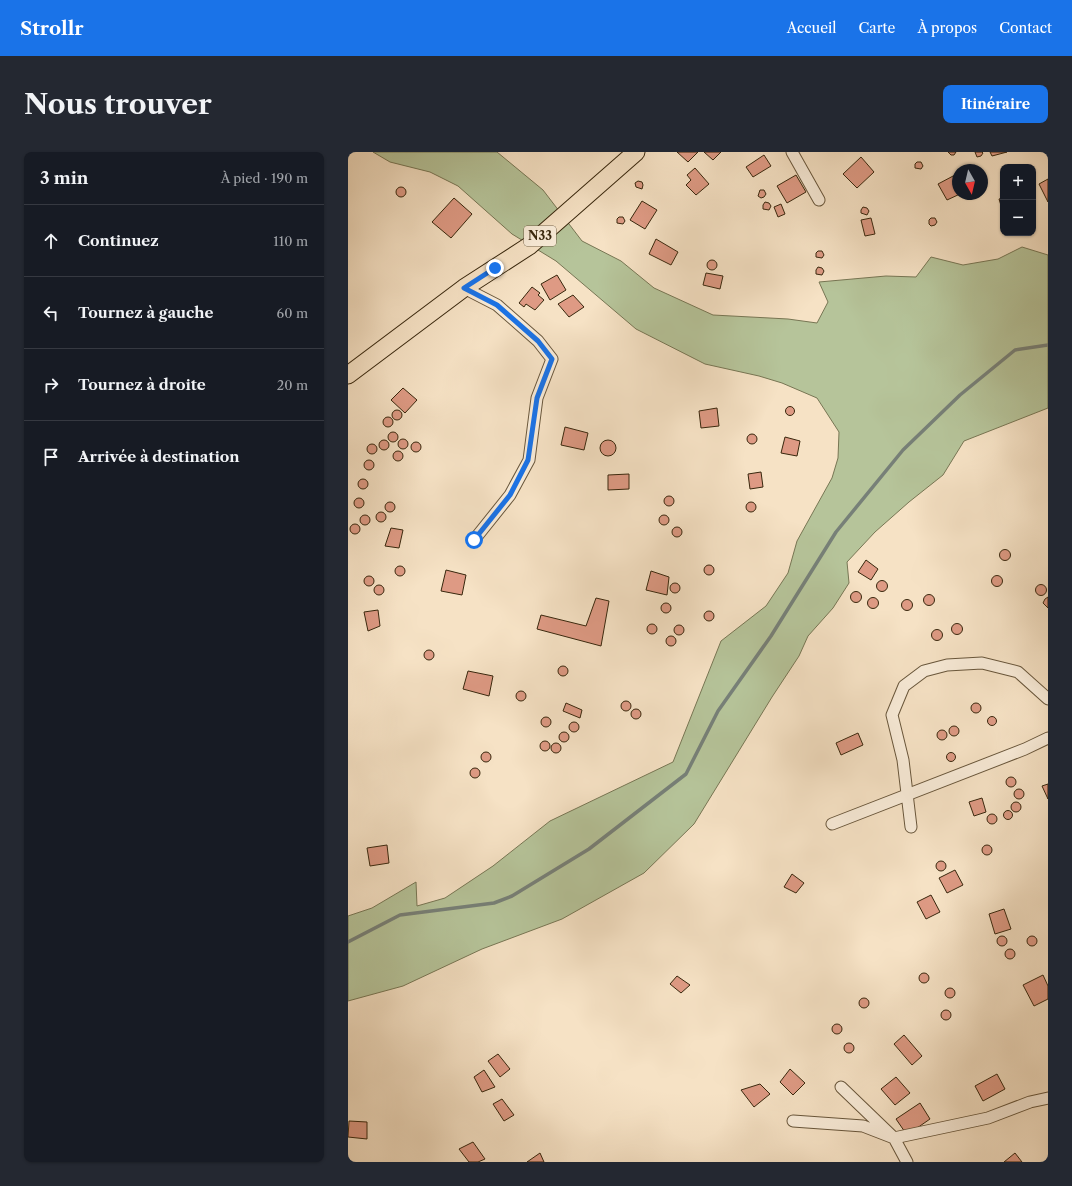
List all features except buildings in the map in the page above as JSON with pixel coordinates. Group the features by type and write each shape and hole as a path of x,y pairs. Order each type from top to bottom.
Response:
{"main road":[{"name":"N33","path":"348,375 464,288 529,246 636,152"}],"street":[{"path":"792,152 819,200"},
{"path":"464,288 497,305 538,341 552,359 537,398 528,460 510,495 474,540"},
{"path":"911,827 903,760 892,715 904,686 924,671 947,665 982,663 1018,672 1048,699"},
{"path":"832,824 1025,750 1048,738"},
{"path":"841,1087 894,1138 907,1162"},
{"path":"793,1121 863,1126 894,1138 988,1118 1030,1102 1048,1098"}],"green space":[{"path":"373,152 497,152 543,190 582,241 621,261 654,288 713,315 788,319 817,323 828,302 819,282 886,276 916,277 931,257 963,265 998,259 1022,247 1048,255 1048,408 964,441 943,475 875,532 847,562 849,583 833,608 808,636 799,656 694,824 644,873 562,919 482,949 403,986 348,1001 348,916 372,908 416,882 417,906 445,898 493,866 550,821 673,762 721,641 766,606 788,573 797,541 832,478 838,458 839,432 817,398 782,383 759,376 705,364 636,329 556,261 512,234 458,186 430,172 390,162"}],"waterway":[{"path":"348,942 400,915 494,903 512,896 589,849 686,774 718,711 771,636 836,532 903,450 960,395 1015,350 1048,345"}],"route":[{"path":"474,540 510,495 528,460 537,398 552,359 538,341 497,305 464,288 495,268"}]}
